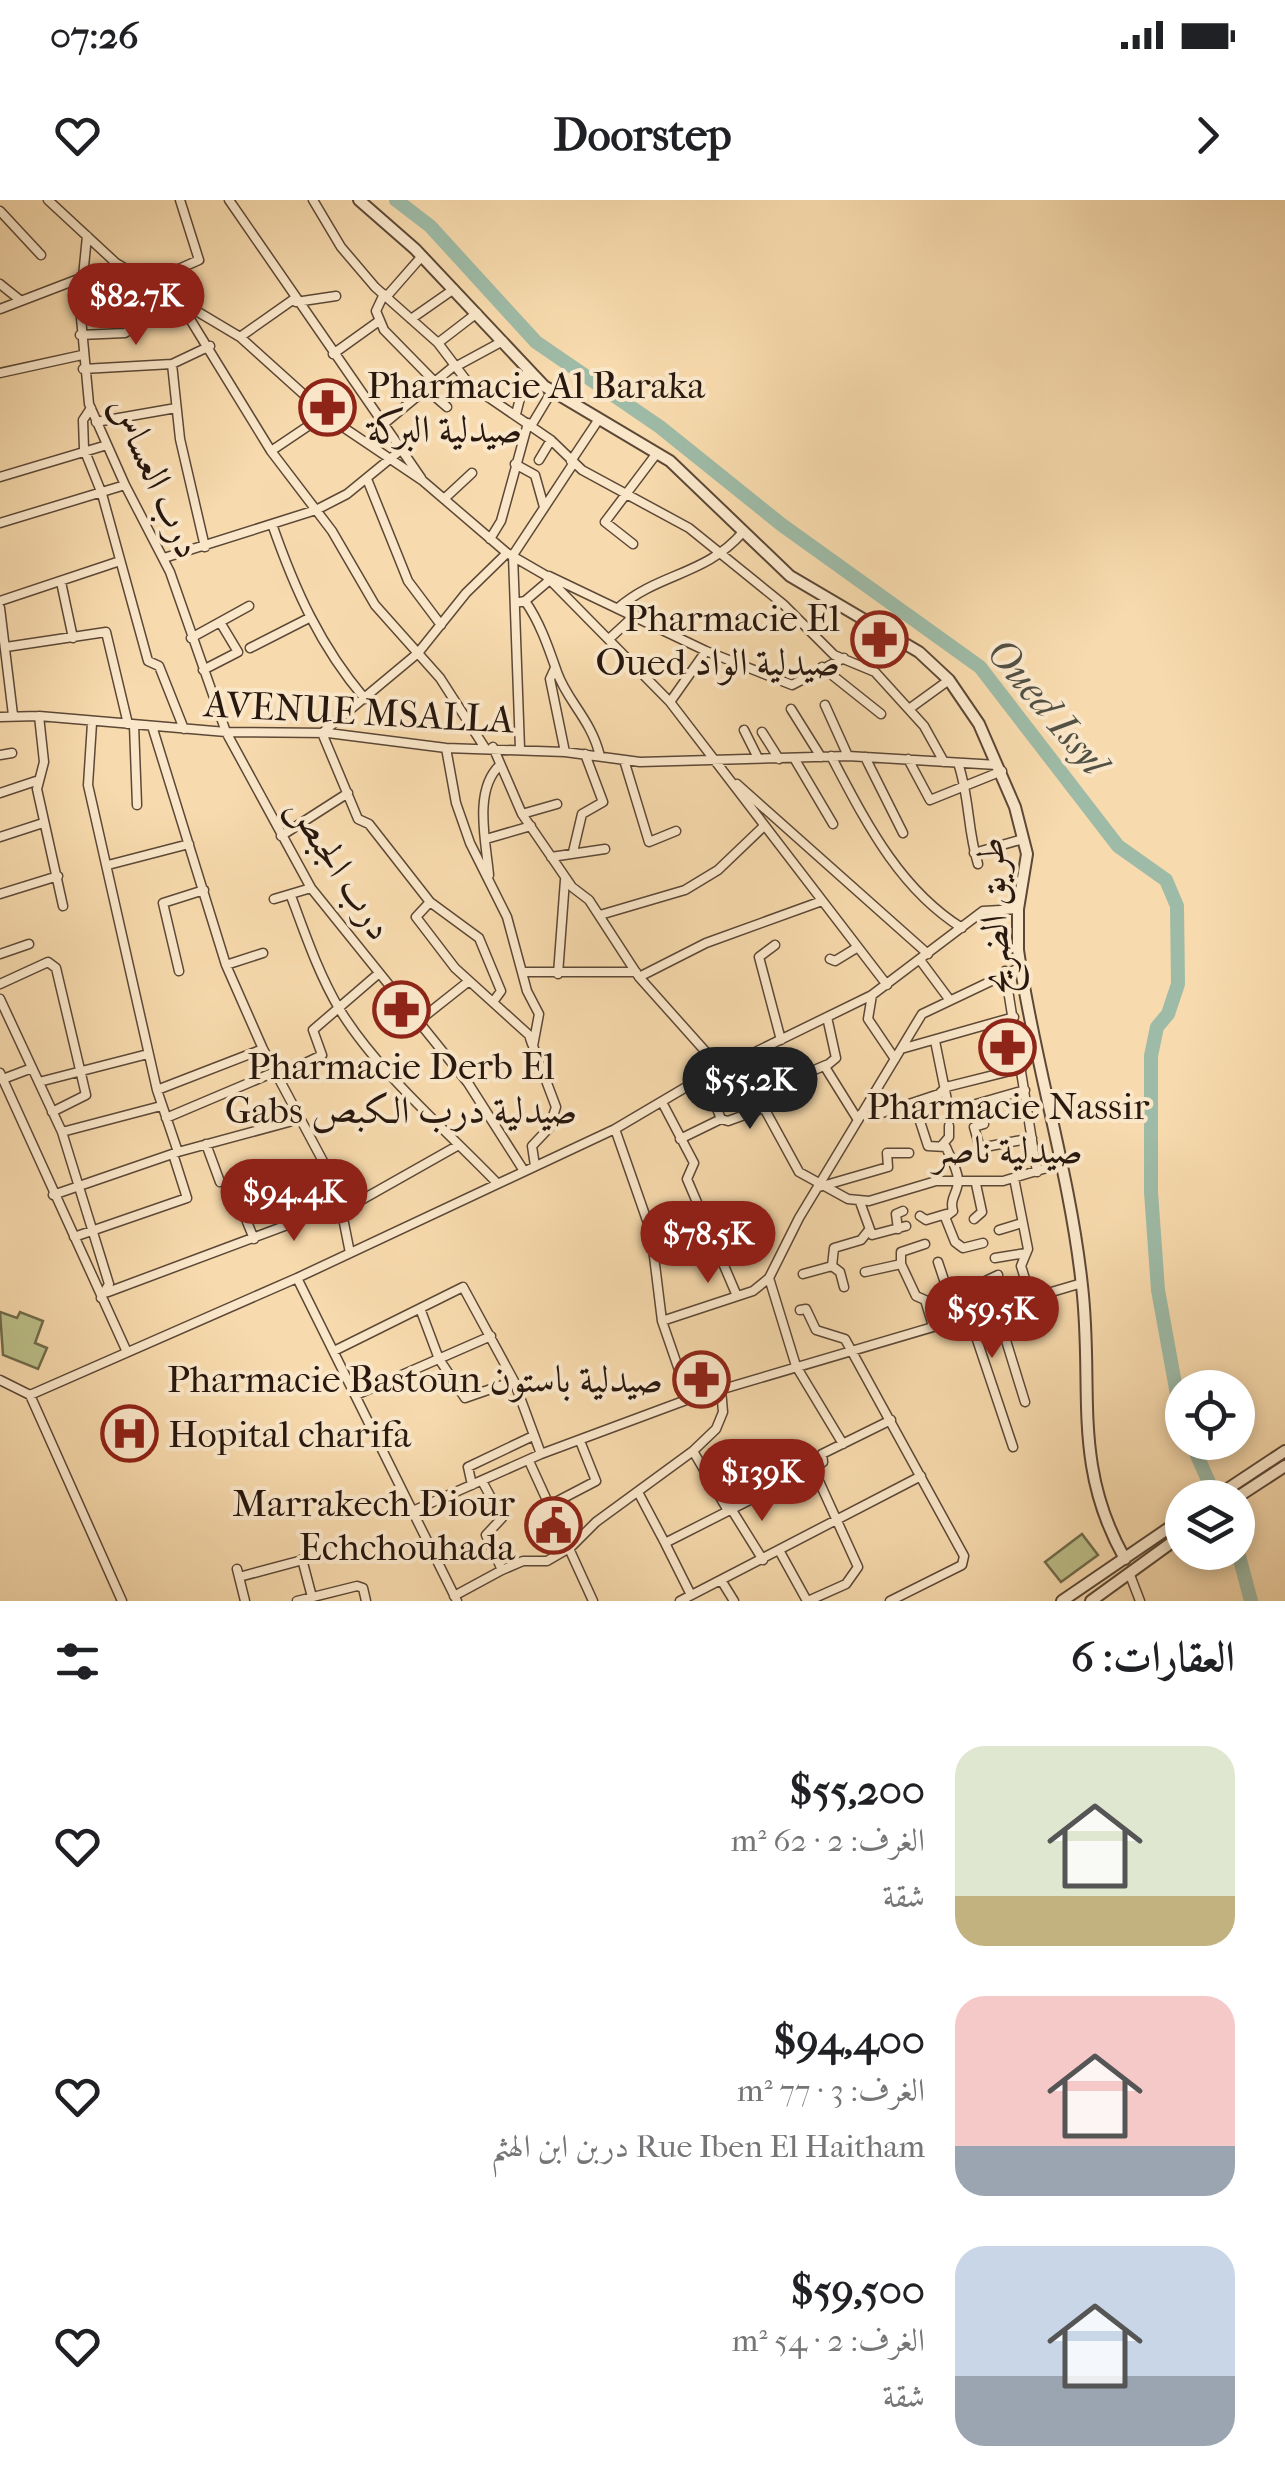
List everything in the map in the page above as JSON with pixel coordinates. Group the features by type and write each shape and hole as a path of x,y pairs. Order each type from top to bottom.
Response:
{"street":[{"path":"48,200 145,284 240,336 326,414 423,481 510,554 549,577 706,651 792,685 844,658"},
{"path":"145,284 199,260 180,200"},
{"path":"229,200 295,301 385,422 423,481"},
{"path":"313,200 328,230 385,295 438,343 479,392 551,440 572,462 666,512 782,604 824,647 876,672 909,709 944,762"},
{"name":"طريق الضريح","path":"358,200 422,256 503,341 527,372 552,391 657,452 800,583 919,652 949,680 1001,768 1023,839 1026,865 1018,909 1021,967 1082,1283 1090,1472 1108,1530 1124,1560"},
{"path":"0,212 41,255"},
{"name":"درب العساس","path":"87,236 81,278 80,335 91,408 124,485 164,558 226,732"},
{"path":"422,256 385,295 376,311 378,321 433,380"},
{"path":"0,309 81,278"},
{"path":"0,284 20,300"},
{"path":"411,319 454,289"},
{"path":"240,336 295,301 336,296"},
{"path":"80,335 125,333 178,303"},
{"path":"178,303 210,346 271,451 316,510 375,605 458,700 500,764 522,814 564,876 600,915 638,975 722,1070"},
{"path":"438,343 477,313"},
{"path":"333,354 378,321"},
{"path":"385,422 424,386 503,341"},
{"path":"83,369 172,364 210,346"},
{"path":"0,374 82,355"},
{"path":"172,364 176,408 205,547"},
{"path":"516,414 527,372"},
{"path":"424,386 446,407"},
{"path":"490,539 501,522 529,424 552,391"},
{"path":"91,408 83,420 86,452 102,494 148,661 159,666 184,729"},
{"path":"96,422 176,408"},
{"path":"271,451 326,414"},
{"path":"493,1002 501,991 484,944 430,902 369,824 358,819 322,732 418,653 466,593 510,554 599,419"},
{"path":"539,460 551,440"},
{"path":"0,477 107,444"},
{"path":"164,558 316,510 367,480 402,449"},
{"path":"633,544 605,522 657,452"},
{"path":"515,464 535,475 544,507"},
{"path":"444,500 472,472"},
{"path":"367,480 395,540 394,552 401,566 441,625"},
{"path":"0,523 124,485"},
{"path":"272,524 309,618 336,664 366,699"},
{"path":"618,608 644,589 723,555 743,532"},
{"path":"510,554 520,602 520,749"},
{"path":"12,716 0,605 120,561"},
{"path":"520,602 549,577"},
{"path":"549,577 670,702 888,984"},
{"path":"62,582 73,638"},
{"path":"520,602 592,728 600,756"},
{"path":"191,638 249,606"},
{"path":"609,639 634,616"},
{"path":"250,648 309,618"},
{"path":"203,670 238,652 220,622"},
{"path":"6,647 107,634 131,724 137,806"},
{"path":"670,702 706,651"},
{"path":"822,667 881,714"},
{"path":"555,668 549,674 564,752"},
{"path":"909,709 949,680"},
{"path":"825,705 848,756"},
{"path":"791,709 826,756 906,882 962,928"},
{"name":"AVENUE MSALLA","path":"0,716 226,732 322,732 446,748 520,749 624,760 848,756 1001,768"},
{"path":"39,716 44,762 36,781 64,906"},
{"path":"74,1237 186,1198 148,1054 86,777 92,723"},
{"path":"152,726 226,965 340,1208 350,1253"},
{"path":"744,730 758,758"},
{"name":"درب الجبص","path":"226,732 311,888 416,1023 468,1082 524,1171"},
{"path":"762,732 779,759"},
{"path":"446,748 456,803 526,972 527,991 539,1014 533,1046"},
{"path":"0,755 12,753"},
{"path":"573,852 582,814 603,802 584,754"},
{"path":"866,757 903,833"},
{"path":"794,758 832,824"},
{"path":"908,759 930,800 1001,768"},
{"path":"624,760 648,842 676,831"},
{"path":"489,880 484,797 490,775 500,764"},
{"path":"958,764 970,806 968,833 978,864"},
{"path":"730,778 786,824 924,957 949,999"},
{"path":"0,793 36,781"},
{"path":"281,836 348,793"},
{"path":"522,814 558,804"},
{"path":"0,837 44,823"},
{"path":"486,839 531,826"},
{"path":"600,915 684,890 704,879 763,827"},
{"path":"974,852 1023,839"},
{"path":"108,865 189,844"},
{"path":"551,857 606,850"},
{"path":"0,894 58,876"},
{"path":"558,974 564,876"},
{"path":"274,899 311,888"},
{"path":"179,971 163,903 204,890"},
{"path":"292,896 340,1009 456,1146 496,1182"},
{"path":"526,972 638,975 706,944 822,901"},
{"path":"430,902 416,917 468,981 530,1035 556,1108 549,1128 532,1146 535,1166"},
{"path":"30,1395 297,1278 615,1129 705,1078 872,995 987,909 1018,909"},
{"path":"0,954 29,944"},
{"path":"775,945 758,957 781,1040"},
{"path":"830,959 835,961 858,946"},
{"path":"226,965 263,953"},
{"path":"0,984 48,962 54,965 86,1096 52,1112"},
{"path":"662,1322 737,1296 770,1278 859,1117 922,1014 1004,971 1021,967"},
{"path":"1004,971 1037,1172"},
{"path":"166,1118 322,1055 312,1030 378,974"},
{"path":"416,1023 468,981"},
{"path":"872,995 868,1019 894,1059"},
{"path":"0,999 62,1132 92,1229 104,1295"},
{"path":"798,1077 836,1058 827,1018"},
{"path":"900,1048 1014,1018"},
{"path":"935,1041 948,1105"},
{"path":"157,1090 263,1049"},
{"path":"39,1082 148,1054"},
{"path":"826,1065 830,1081 859,1117"},
{"path":"32,1068 2,1076 127,1352"},
{"path":"859,1117 870,1117 946,1088 1022,1068"},
{"path":"705,1078 722,1119"},
{"path":"817,1086 830,1081"},
{"path":"962,1108 1025,1090"},
{"path":"914,1103 928,1146 943,1144 950,1137 948,1126"},
{"path":"662,1104 694,1164 688,1179 737,1296"},
{"path":"62,1132 161,1106"},
{"path":"680,1139 722,1119 728,1121 764,1108 795,1167 819,1187 860,1202 936,1181 976,1184 1060,1164"},
{"path":"53,1195 175,1153 300,1120"},
{"path":"974,1127 980,1148 1032,1138"},
{"path":"615,1129 651,1232 662,1322 689,1399"},
{"path":"206,1144 220,1182"},
{"path":"920,1216 926,1220 953,1211 951,1200 958,1182 943,1144"},
{"path":"104,1295 340,1208 456,1146"},
{"path":"819,1187 888,1167 887,1154 908,1153"},
{"path":"1014,1178 1026,1253 1021,1262 1030,1298"},
{"path":"974,1218 982,1212 976,1184"},
{"path":"254,1239 244,1212 246,1206 285,1197 293,1224"},
{"path":"860,1202 872,1235 902,1227 896,1214 904,1211"},
{"path":"946,1214 956,1243 964,1248 983,1243"},
{"path":"998,1230 1022,1223"},
{"path":"832,1266 834,1248 862,1240 869,1230"},
{"path":"654,1256 712,1232"},
{"path":"926,1244 901,1252 901,1264 916,1296 925,1300 933,1326"},
{"path":"995,1258 1026,1253"},
{"path":"938,1262 957,1319"},
{"path":"864,1272 901,1264"},
{"path":"803,1274 832,1266"},
{"path":"832,1266 840,1272 844,1287"},
{"path":"985,1311 979,1284 998,1275"},
{"path":"297,1278 456,1599 502,1570 523,1562 547,1561 571,1547 694,1451 720,1424 722,1389"},
{"path":"770,1278 796,1366 843,1444"},
{"path":"415,1510 541,1454 689,1399 1082,1283"},
{"path":"334,1351 422,1311 463,1287 514,1381 541,1454"},
{"path":"996,1308 1025,1402"},
{"path":"800,1310 806,1309 816,1330 845,1339 964,1560 890,1601"},
{"path":"422,1311 440,1359 465,1398 514,1381"},
{"path":"969,1316 1013,1448"},
{"path":"356,1395 491,1336"},
{"path":"0,1380 30,1395 122,1601"},
{"path":"665,1543 814,1468 822,1462 822,1454 890,1420"},
{"path":"472,1486 468,1466 533,1436"},
{"path":"550,1505 596,1481 580,1441"},
{"path":"694,1451 763,1560"},
{"path":"1251,1480 1285,1451"},
{"path":"529,1461 593,1601"},
{"path":"1255,1482 1285,1466"},
{"path":"780,1552 807,1601 846,1584 857,1571 857,1560 814,1468"},
{"path":"680,1601 921,1476"},
{"path":"482,1481 502,1518 486,1535 502,1570"},
{"path":"638,1492 691,1595"},
{"path":"1062,1601 1165,1531"},
{"path":"1092,1601 1165,1548"},
{"path":"246,1601 238,1573 340,1550"},
{"path":"302,1559 312,1597"},
{"path":"1130,1575 1140,1601"},
{"path":"721,1580 734,1601"},
{"path":"297,1601 360,1586 366,1601"}],"green space":[{"path":"0,1312 17,1318 20,1312 43,1321 35,1343 47,1348 38,1369 3,1355"},
{"path":"1082,1534 1098,1555 1061,1582 1045,1562"}],"waterway":[{"name":"Oued Issyl","path":"396,200 430,226 536,342 660,427 782,525 980,667 1118,846 1166,880 1177,906 1178,984 1168,1014 1157,1027 1151,1056 1151,1192 1158,1290 1173,1370"},
{"name":"Oued Issyl","path":"1199,1460 1208,1480"},
{"name":"Oued Issyl","path":"1243,1570 1251,1601"}],"place":[{"name":"Pharmacie Al Baraka صيدلية البركة","path":"328,407"},
{"name":"Pharmacie El Oued صيدلية الواد","path":"879,640"},
{"name":"Pharmacie Derb El Gabs صيدلية درب الكبص","path":"401,1009"},
{"name":"Pharmacie Nassir صيدلية ناصر","path":"1008,1048"},
{"name":"Pharmacie Bastoun صيدلية باستون","path":"702,1379"},
{"name":"Hopital charifa","path":"129,1434"},
{"name":"Marrakech Diour Echchouhada","path":"554,1525"}]}
